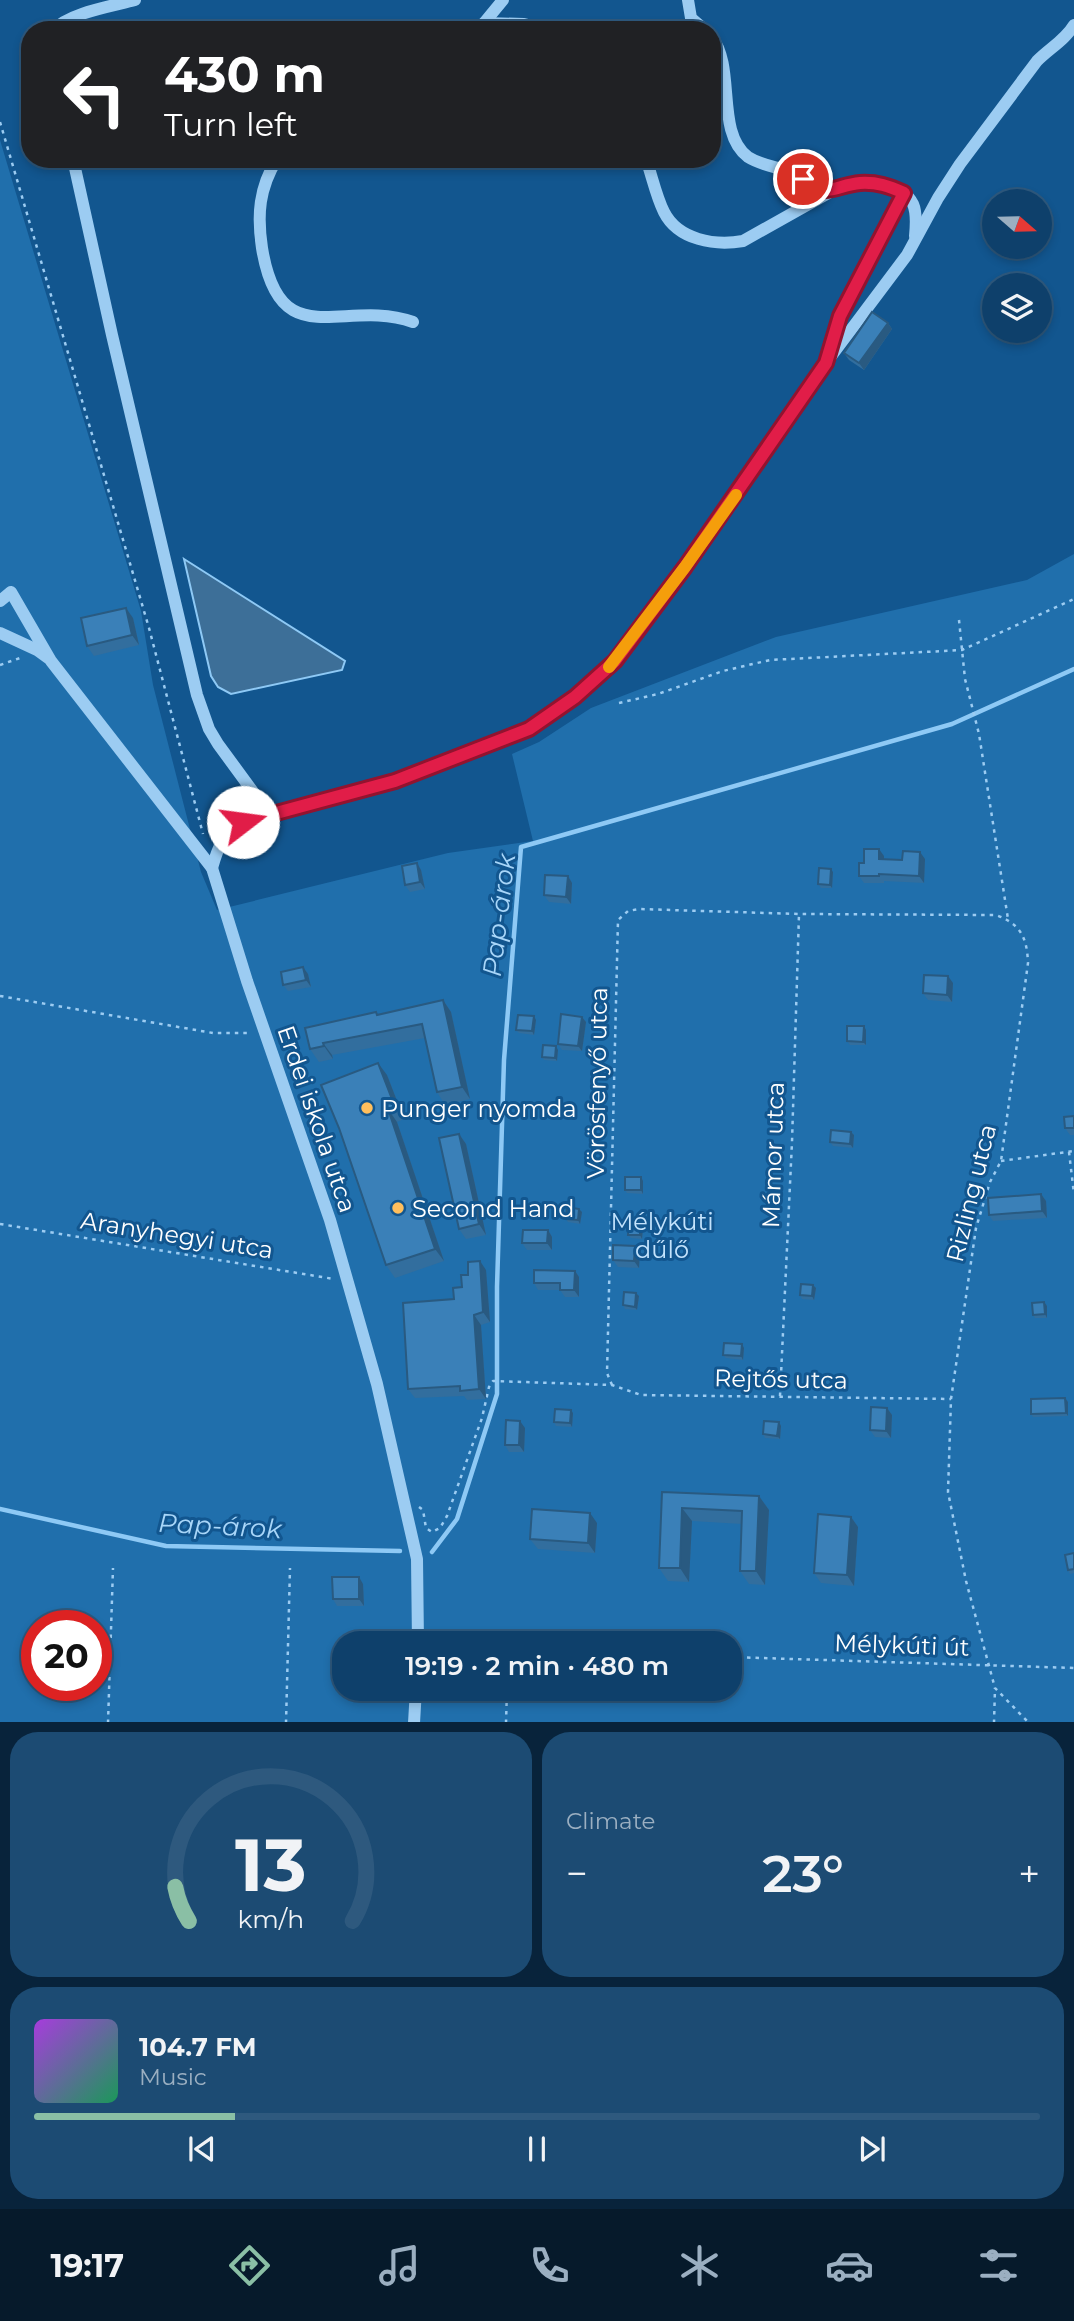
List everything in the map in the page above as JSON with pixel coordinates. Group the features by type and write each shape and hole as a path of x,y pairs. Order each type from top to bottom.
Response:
{"street":[{"path":"64,21 135,0"},
{"path":"484,21 503,0"},
{"path":"688,0 691,18 694,21"},
{"path":"212,868 219,844 229,830 243,822 395,781 529,729 575,697 615,661 685,567 826,363 907,255 961,164 1025,76 1050,48 1062,41 1074,25"},
{"path":"721,57 731,127 738,146 749,157 764,165 793,173 821,191 832,191"},
{"path":"75,168 197,695 209,729 218,744 270,815"},
{"path":"272,168 260,198 260,229 266,268 277,295 291,311 307,317 398,317 413,323"},
{"path":"649,168 664,213 675,227 709,242 728,244 743,241 832,191 857,183 876,183 904,193 914,206 915,240"},
{"path":"826,363 840,316 904,193"},
{"name":"Erdei iskola utca","path":"0,601 11,593 51,660 212,868 265,1033 330,1220 377,1384 417,1559 418,1631"},
{"name":"Erdei iskola utca","path":"0,633 37,650 51,660"},
{"path":"414,1722 415,1701"}],"path":[{"path":"0,122 149,628 205,841"},
{"path":"619,703 658,694 723,671 770,660 962,650 1074,599"},
{"path":"799,914 996,915 1008,919 979,734 965,679 960,620"},
{"path":"0,665 11,663 37,650"},
{"name":"Vörösfenyő utca","path":"612,1385 607,1373 618,920 628,911 639,909 799,914"},
{"name":"Mámor utca","path":"780,1397 799,914"},
{"name":"Rizling utca","path":"995,1688 966,1581 948,1492 951,1399 976,1228 990,1182 1001,1161 1028,963 1024,936 1008,919"},
{"path":"0,996 213,1033 265,1033"},
{"path":"1001,1161 1074,1151"},
{"path":"1069,1152 1074,1194"},
{"name":"Aranyhegyi utca","path":"0,1224 347,1281"},
{"name":"Rejtős utca","path":"405,1508 417,1506 423,1510 426,1528 432,1532 440,1528 447,1516 482,1418 489,1387 494,1381 612,1385 625,1392 641,1395 951,1399"},
{"path":"108,1722 113,1568"},
{"path":"286,1722 290,1568"},
{"name":"Mélykúti út","path":"742,1657 1074,1668"},
{"path":"993,1722 995,1688"},
{"path":"995,1688 1028,1722"},
{"path":"506,1722 507,1701"}],"green space":[{"name":"Mélykúti dűlő","path":"0,140 141,611 153,685 201,872 217,910 448,853 533,841 512,754 539,742 591,708 776,637 1027,580 1074,554 1074,1722 0,1722"}],"shaded area":[{"path":"184,559 345,661 342,670 231,694 218,687 211,676"}],"building":[{"path":"872,312 888,323 859,363 844,353"},
{"path":"126,608 132,635 87,646 81,618"},
{"path":"864,849 879,849 879,859 902,860 903,851 920,852 919,876 859,876 859,863 864,863"},
{"path":"417,863 420,882 405,885 402,866"},
{"path":"819,868 831,869 830,885 818,884"},
{"path":"545,875 568,876 566,897 544,895"},
{"path":"303,967 306,980 283,985 281,972"},
{"path":"924,975 948,976 947,995 923,993"},
{"path":"443,1000 462,1087 437,1092 422,1024 323,1043 324,1046 310,1049 305,1028"},
{"path":"561,1014 582,1017 578,1046 558,1044"},
{"path":"518,1015 534,1016 532,1031 516,1030"},
{"path":"847,1026 864,1026 863,1042 847,1041"},
{"path":"543,1045 556,1046 555,1058 542,1057"},
{"path":"378,1063 395,1107 388,1109 435,1249 386,1265 339,1128 321,1085"},
{"path":"1074,1116 1074,1128 1065,1128 1064,1117"},
{"path":"831,1130 851,1132 850,1144 830,1142"},
{"path":"459,1134 479,1224 459,1229 439,1138"},
{"path":"625,1177 641,1177 641,1190 625,1190"},
{"path":"1041,1194 1042,1211 989,1215 988,1198"},
{"path":"567,1207 579,1209 578,1220 566,1219"},
{"path":"629,1223 640,1223 640,1235 628,1235"},
{"path":"523,1230 548,1230 547,1243 522,1243"},
{"path":"613,1245 635,1246 634,1261 613,1260"},
{"path":"480,1261 483,1312 474,1315 479,1389 460,1391 460,1386 408,1389 403,1303 454,1299 453,1288 462,1287 461,1275 468,1275 468,1262"},
{"path":"534,1270 575,1271 574,1290 560,1290 560,1283 534,1283"},
{"path":"801,1284 813,1285 812,1296 800,1295"},
{"path":"624,1292 636,1293 635,1307 623,1305"},
{"path":"1044,1302 1045,1314 1033,1315 1032,1303"},
{"path":"724,1343 742,1344 741,1356 723,1355"},
{"path":"1065,1398 1066,1413 1031,1414 1031,1399"},
{"path":"871,1407 887,1408 886,1431 870,1430"},
{"path":"555,1409 571,1410 570,1423 554,1422"},
{"path":"506,1420 520,1421 519,1445 505,1445"},
{"path":"764,1421 779,1422 777,1436 763,1434"},
{"path":"662,1492 759,1496 756,1571 740,1571 742,1511 682,1508 680,1568 659,1568"},
{"path":"532,1509 590,1513 588,1543 530,1539"},
{"path":"818,1514 851,1517 847,1575 814,1573"},
{"path":"1074,1553 1074,1569 1068,1570 1065,1555"},
{"path":"332,1577 359,1577 359,1599 333,1599"}],"waterway":[{"name":"Pap-árok","path":"432,1552 457,1519 497,1394 497,1287 504,1060 521,847 952,724 1074,669"},
{"name":"Pap-árok","path":"0,1509 166,1546 400,1551"}],"slow traffic":[{"path":"609,667 736,495"}],"place":[{"name":"Punger nyomda","path":"367,1108"},
{"name":"Second Hand","path":"398,1208"}],"route":[{"path":"243,822 395,781 529,729 575,697 615,661 685,567 826,363 847,299 904,193 876,183 857,183 832,191 821,191 811,187 803,179"}]}
